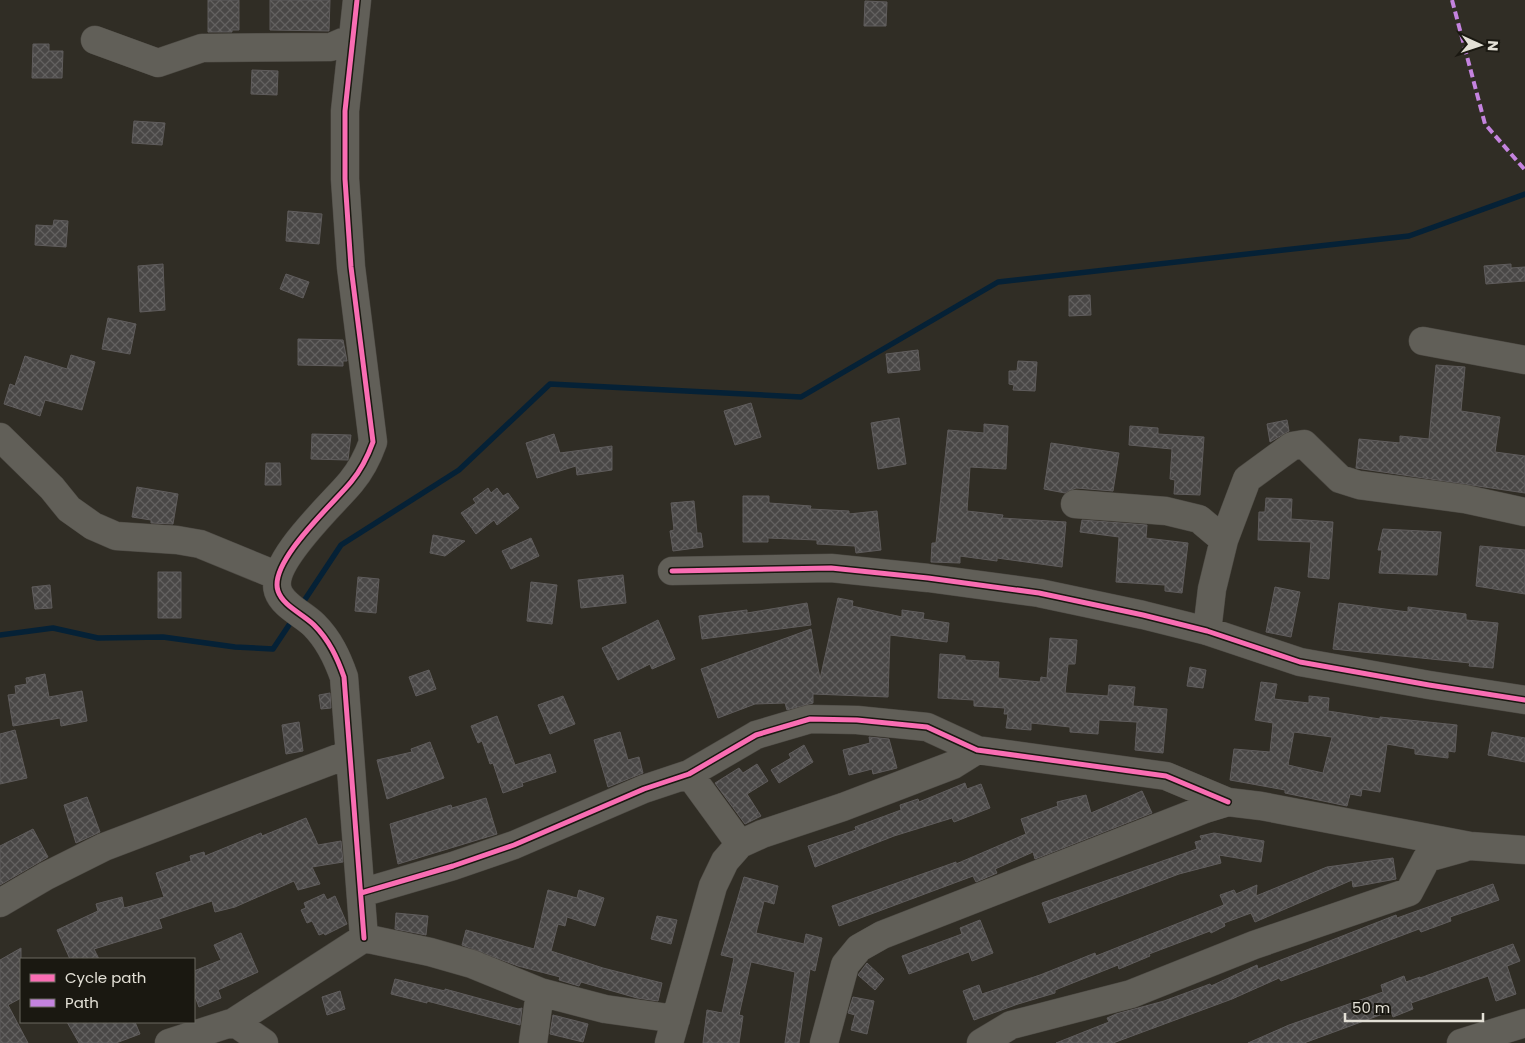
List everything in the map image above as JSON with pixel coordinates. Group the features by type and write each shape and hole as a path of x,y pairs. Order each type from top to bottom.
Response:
{"street":[{"path":"357,0 345,111 345,179 351,267 373,442 368,457 352,482 305,531 278,576 278,591 291,607 313,624 337,656 344,677 364,938"},
{"path":"95,40 158,63 202,48 331,47 352,38"},
{"path":"1423,341 1525,360"},
{"path":"0,437 52,488 69,509 93,526 116,536 177,540 200,544 278,576"},
{"path":"1207,631 1212,589 1224,540 1247,478 1292,446 1304,444 1340,479 1359,485 1465,499 1525,512"},
{"path":"1075,504 1166,511 1199,520 1224,540"},
{"path":"672,571 831,568 928,578 1039,593 1144,614 1207,631 1300,662 1429,686 1525,700"},
{"path":"361,893 453,866 514,845 644,789 689,774 756,735 810,719 857,720 928,728 977,750 1166,776 1228,802 1299,813 1470,846 1525,850"},
{"path":"169,1043 234,1022 364,938 430,952 472,964 540,992 605,1009 673,1031 713,886 725,861 740,844 762,834 843,807 953,765 977,750"},
{"path":"0,903 104,847 349,754"},
{"path":"689,774 740,844"},
{"path":"824,1043 845,965 859,948 882,935 1205,808 1228,802"},
{"path":"982,1043 1011,1024 1131,994 1254,945 1409,892 1427,858 1470,846"},
{"path":"533,1043 540,992"},
{"path":"234,1022 264,1043"},
{"path":"1461,1043 1525,1023"}],"building":[{"path":"208,0 239,0 239,30 232,30 232,32 208,32"},
{"path":"270,0 330,0 329,31 270,30"},
{"path":"865,1 887,2 886,26 864,26"},
{"path":"33,44 49,44 49,51 63,51 62,78 32,78"},
{"path":"252,70 278,71 277,95 251,94"},
{"path":"134,121 165,123 162,145 132,143"},
{"path":"288,211 322,214 319,244 286,241"},
{"path":"54,220 68,221 66,247 35,245 36,225 53,226"},
{"path":"163,264 165,310 140,312 138,266"},
{"path":"1511,264 1511,268 1525,267 1525,281 1486,284 1484,266"},
{"path":"286,274 309,282 303,298 280,289"},
{"path":"1090,295 1091,315 1069,316 1069,296"},
{"path":"108,318 136,324 130,354 102,349"},
{"path":"298,339 343,340 347,361 343,361 343,366 298,365"},
{"path":"918,350 920,370 888,373 886,354"},
{"path":"71,355 95,362 82,410 45,400 40,416 4,404 10,384 15,386 25,356 67,369"},
{"path":"1018,361 1037,362 1035,391 1013,390 1014,385 1009,384 1009,371 1017,371"},
{"path":"1436,365 1465,367 1461,411 1500,417 1495,452 1525,456 1525,493 1356,468 1359,439 1400,443 1400,436 1429,439"},
{"path":"751,403 761,437 735,445 724,411"},
{"path":"899,418 906,464 878,469 871,423"},
{"path":"1287,420 1289,431 1270,442 1267,424"},
{"path":"984,424 1008,426 1006,469 970,467 967,511 1003,515 1002,518 1066,522 1062,567 997,558 997,561 960,556 960,563 931,562 932,543 936,543 948,430 984,433"},
{"path":"1130,426 1158,428 1158,434 1204,437 1200,495 1174,494 1175,480 1170,479 1172,449 1129,445"},
{"path":"312,434 351,435 348,460 311,459"},
{"path":"554,434 560,453 612,446 612,470 577,475 576,466 537,478 526,443"},
{"path":"1051,443 1119,453 1113,491 1076,488 1065,493 1044,489"},
{"path":"266,463 280,463 281,485 265,485"},
{"path":"137,487 178,494 173,524 151,523 151,520 132,517"},
{"path":"488,488 491,493 497,488 503,496 508,493 519,508 497,525 494,520 476,534 461,513 476,503 473,499"},
{"path":"743,496 769,496 769,503 811,506 810,509 849,511 849,514 877,511 881,550 856,553 855,546 817,544 817,540 768,538 768,542 743,542"},
{"path":"1266,498 1292,499 1291,519 1333,522 1329,579 1308,577 1311,542 1258,540 1259,512 1265,512"},
{"path":"694,501 697,533 701,533 703,547 673,551 670,531 674,530 671,503"},
{"path":"1082,520 1147,525 1146,538 1188,543 1182,593 1165,591 1165,585 1116,582 1119,537 1080,532"},
{"path":"1383,529 1441,532 1437,575 1379,573 1382,550 1378,550"},
{"path":"433,535 465,541 445,556 430,553"},
{"path":"531,538 539,556 511,569 502,551"},
{"path":"1480,546 1525,550 1525,594 1476,586"},
{"path":"158,572 181,572 181,618 158,618"},
{"path":"623,575 626,603 581,608 578,580"},
{"path":"358,577 379,579 376,613 355,611"},
{"path":"531,582 557,585 552,624 527,621"},
{"path":"50,585 52,608 35,609 32,587"},
{"path":"1275,587 1300,592 1291,637 1266,632"},
{"path":"838,598 853,601 852,606 902,617 902,610 924,613 923,619 949,623 947,642 890,635 888,697 813,694 813,703 787,710 785,703 755,704 718,718 701,669 811,629 820,679"},
{"path":"807,603 811,625 702,639 699,616 747,610 747,613"},
{"path":"1339,603 1408,612 1408,607 1466,614 1466,620 1498,623 1493,668 1469,666 1470,663 1333,649"},
{"path":"658,620 675,659 652,669 650,664 618,680 602,648"},
{"path":"1050,638 1077,640 1075,664 1068,664 1065,693 1108,696 1109,685 1135,687 1133,706 1167,709 1163,753 1135,750 1137,722 1099,720 1098,734 1070,732 1070,727 1031,723 1031,730 1006,728 1008,714 1004,714 1005,708 974,706 974,700 938,698 940,654 965,656 965,660 999,662 998,678 1040,682 1041,677 1047,678"},
{"path":"1190,667 1206,670 1203,688 1187,686"},
{"path":"429,670 436,689 416,696 409,677"},
{"path":"45,674 49,697 82,691 87,721 61,726 60,718 13,726 8,695 16,694 15,686 27,684 26,678"},
{"path":"1261,682 1277,684 1274,699 1309,703 1309,696 1329,698 1328,711 1380,719 1380,717 1457,725 1455,752 1448,751 1448,758 1415,754 1415,749 1387,744 1380,792 1362,789 1361,796 1350,794 1347,806 1285,793 1285,790 1230,780 1234,749 1270,752 1273,723 1255,720","holes":["1294,732 1332,737 1323,773 1288,765"]},
{"path":"330,693 331,708 321,709 319,695"},
{"path":"563,696 575,724 550,734 538,705"},
{"path":"497,716 515,765 550,754 556,772 522,783 523,786 503,793 493,763 490,764 482,741 478,743 471,726"},
{"path":"299,722 303,751 286,754 282,725"},
{"path":"15,730 27,778 0,784 0,734"},
{"path":"620,732 628,760 639,757 643,773 608,787 594,740"},
{"path":"1492,732 1525,738 1525,762 1488,755"},
{"path":"869,737 889,739 897,768 873,774 872,769 849,775 843,750 870,743"},
{"path":"430,742 444,778 387,799 377,760 412,752 411,749"},
{"path":"804,745 813,762 779,783 771,770 791,758 789,754"},
{"path":"757,764 768,781 747,794 761,816 745,824 715,783 739,768 743,773"},
{"path":"965,783 967,789 981,784 990,808 954,822 952,818 894,836 815,867 808,846 856,830 855,827 901,810 900,805 918,799 919,802"},
{"path":"1142,791 1152,813 1035,859 1033,852 995,869 997,873 976,882 973,876 839,926 832,906 956,862 956,864 1026,834 1021,819 1058,806 1057,802 1086,795 1091,813"},
{"path":"87,797 100,832 76,843 64,805"},
{"path":"486,798 497,834 398,864 390,824 451,805 452,808"},
{"path":"306,818 318,845 341,841 343,862 312,867 320,884 298,890 294,881 235,907 215,912 212,901 159,919 162,928 94,949 98,958 70,958 57,930 98,911 96,904 122,897 124,908 164,897 156,873 191,861 190,856 204,852 205,856 261,833 262,836"},
{"path":"33,829 48,857 0,885 0,846"},
{"path":"1214,833 1264,841 1261,862 1219,855 1221,863 1179,874 1049,923 1042,903 1197,849 1195,842 1202,840 1200,836"},
{"path":"1393,858 1396,879 1353,887 1352,880 1255,922 1251,913 1224,923 1225,926 1211,933 1210,931 1149,954 1150,956 1119,969 1118,965 1055,990 1055,993 974,1020 963,991 979,985 982,994 1040,975 1095,953 1096,956 1224,905 1220,895 1234,890 1236,894 1257,885 1256,896 1327,867"},
{"path":"744,877 778,886 774,904 764,901 756,933 804,944 806,934 822,938 815,971 810,969 799,1043 785,1043 795,972 751,962 739,1015 743,1016 739,1043 703,1043 707,1010 722,1013 734,958 721,955"},
{"path":"1493,884 1499,900 1450,917 1451,921 1421,932 1419,929 1281,981 1279,978 1232,999 1113,1043 1056,1043 1109,1022 1107,1018 1116,1014 1164,1001 1210,984 1211,986 1257,965 1258,969 1396,915 1397,918"},
{"path":"548,890 577,898 579,890 604,898 595,926 567,917 565,926 558,924 551,951 603,968 662,983 658,1001 637,998 581,982 579,986 559,980 560,977 518,966 462,945 466,930 534,949"},
{"path":"324,894 327,900 335,896 347,924 325,935 324,933 319,935 312,921 307,923 301,910 306,908 304,903"},
{"path":"396,913 428,916 426,935 395,929"},
{"path":"657,916 677,920 671,944 651,939"},
{"path":"980,920 993,953 972,961 969,952 909,974 902,956 962,934 960,928"},
{"path":"241,933 258,972 218,990 221,998 199,1007 195,997 195,971 221,960 214,945"},
{"path":"1513,944 1520,961 1507,966 1516,994 1496,1001 1488,976 1411,1003 1413,1009 1393,1017 1391,1011 1304,1043 1248,1043 1289,1025 1383,992 1381,985 1404,976 1406,982 1420,978"},
{"path":"21,948 20,999 8,1005 28,1043 0,1043 0,960"},
{"path":"867,963 884,979 875,990 858,975"},
{"path":"395,979 445,991 445,989 518,1009 522,1008 520,1025 427,1001 427,1003 391,994"},
{"path":"340,991 345,1009 327,1015 322,997"},
{"path":"853,997 874,1001 867,1034 851,1030 855,1015 848,1013"},
{"path":"553,1015 588,1024 583,1042 550,1034"},
{"path":"68,1023 135,1023 140,1034 116,1043 79,1043"}],"waterway":[{"path":"300,607 341,545 459,470 550,384 801,397 998,282 1409,236 1525,194"},
{"path":"0,635 53,628 98,638 163,637 235,647 273,649 293,619"}],"marked path":[{"path":"1452,0 1485,124 1525,170"}],"cycle path":[{"path":"357,0 345,111 345,179 351,267 373,442 358,473 292,549 278,579 278,591 284,601 310,621 324,637 344,677 364,938"},
{"path":"672,571 831,568 928,578 1039,593 1207,631 1300,662 1525,700"},
{"path":"361,893 453,866 514,845 644,789 689,774 756,735 810,719 857,720 927,727 977,750 1166,776 1228,802"}]}
